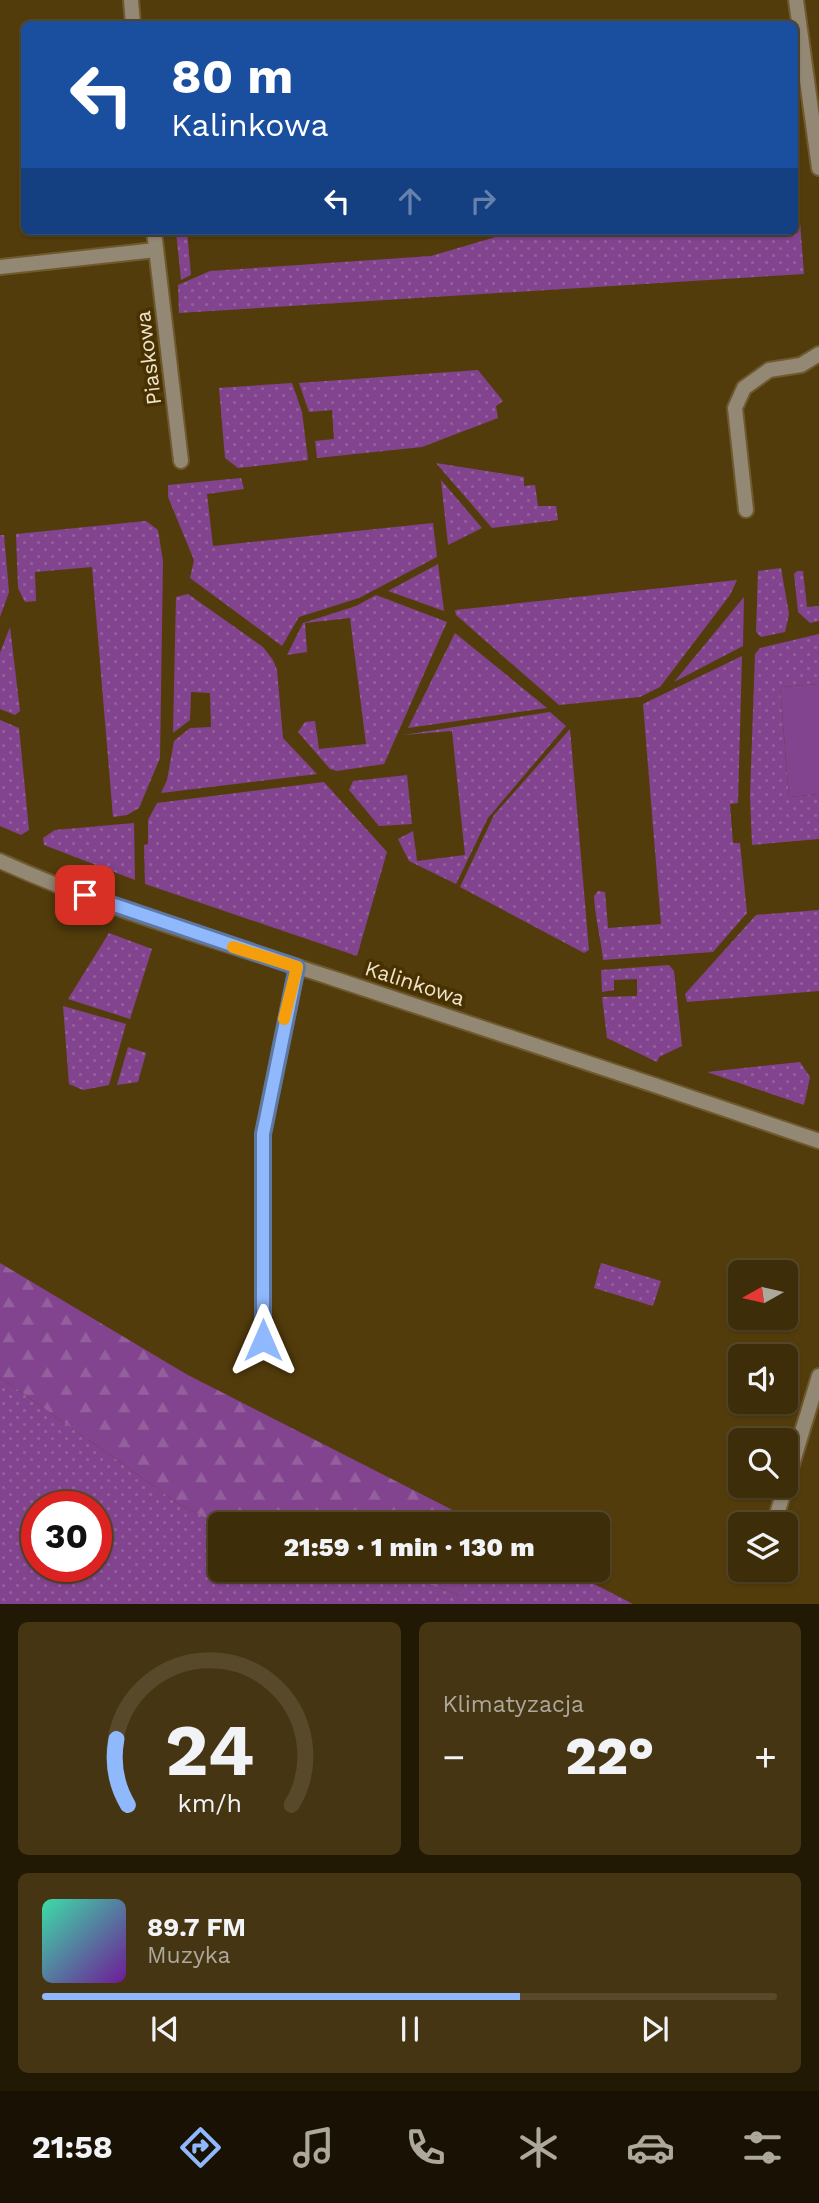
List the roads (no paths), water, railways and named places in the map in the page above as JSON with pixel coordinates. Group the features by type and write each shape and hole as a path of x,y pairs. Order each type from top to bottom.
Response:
{"street":[{"path":"131,0 133,21"},
{"path":"796,0 819,167"},
{"name":"Piaskowa","path":"155,235 181,461"},
{"path":"0,267 156,250"},
{"path":"746,510 735,408 744,388 769,370 801,365 819,354"},
{"name":"Kalinkowa","path":"0,861 110,905 819,1141"},
{"path":"263,1340 263,1134 297,967"},
{"path":"778,1512 819,1376"}]}
